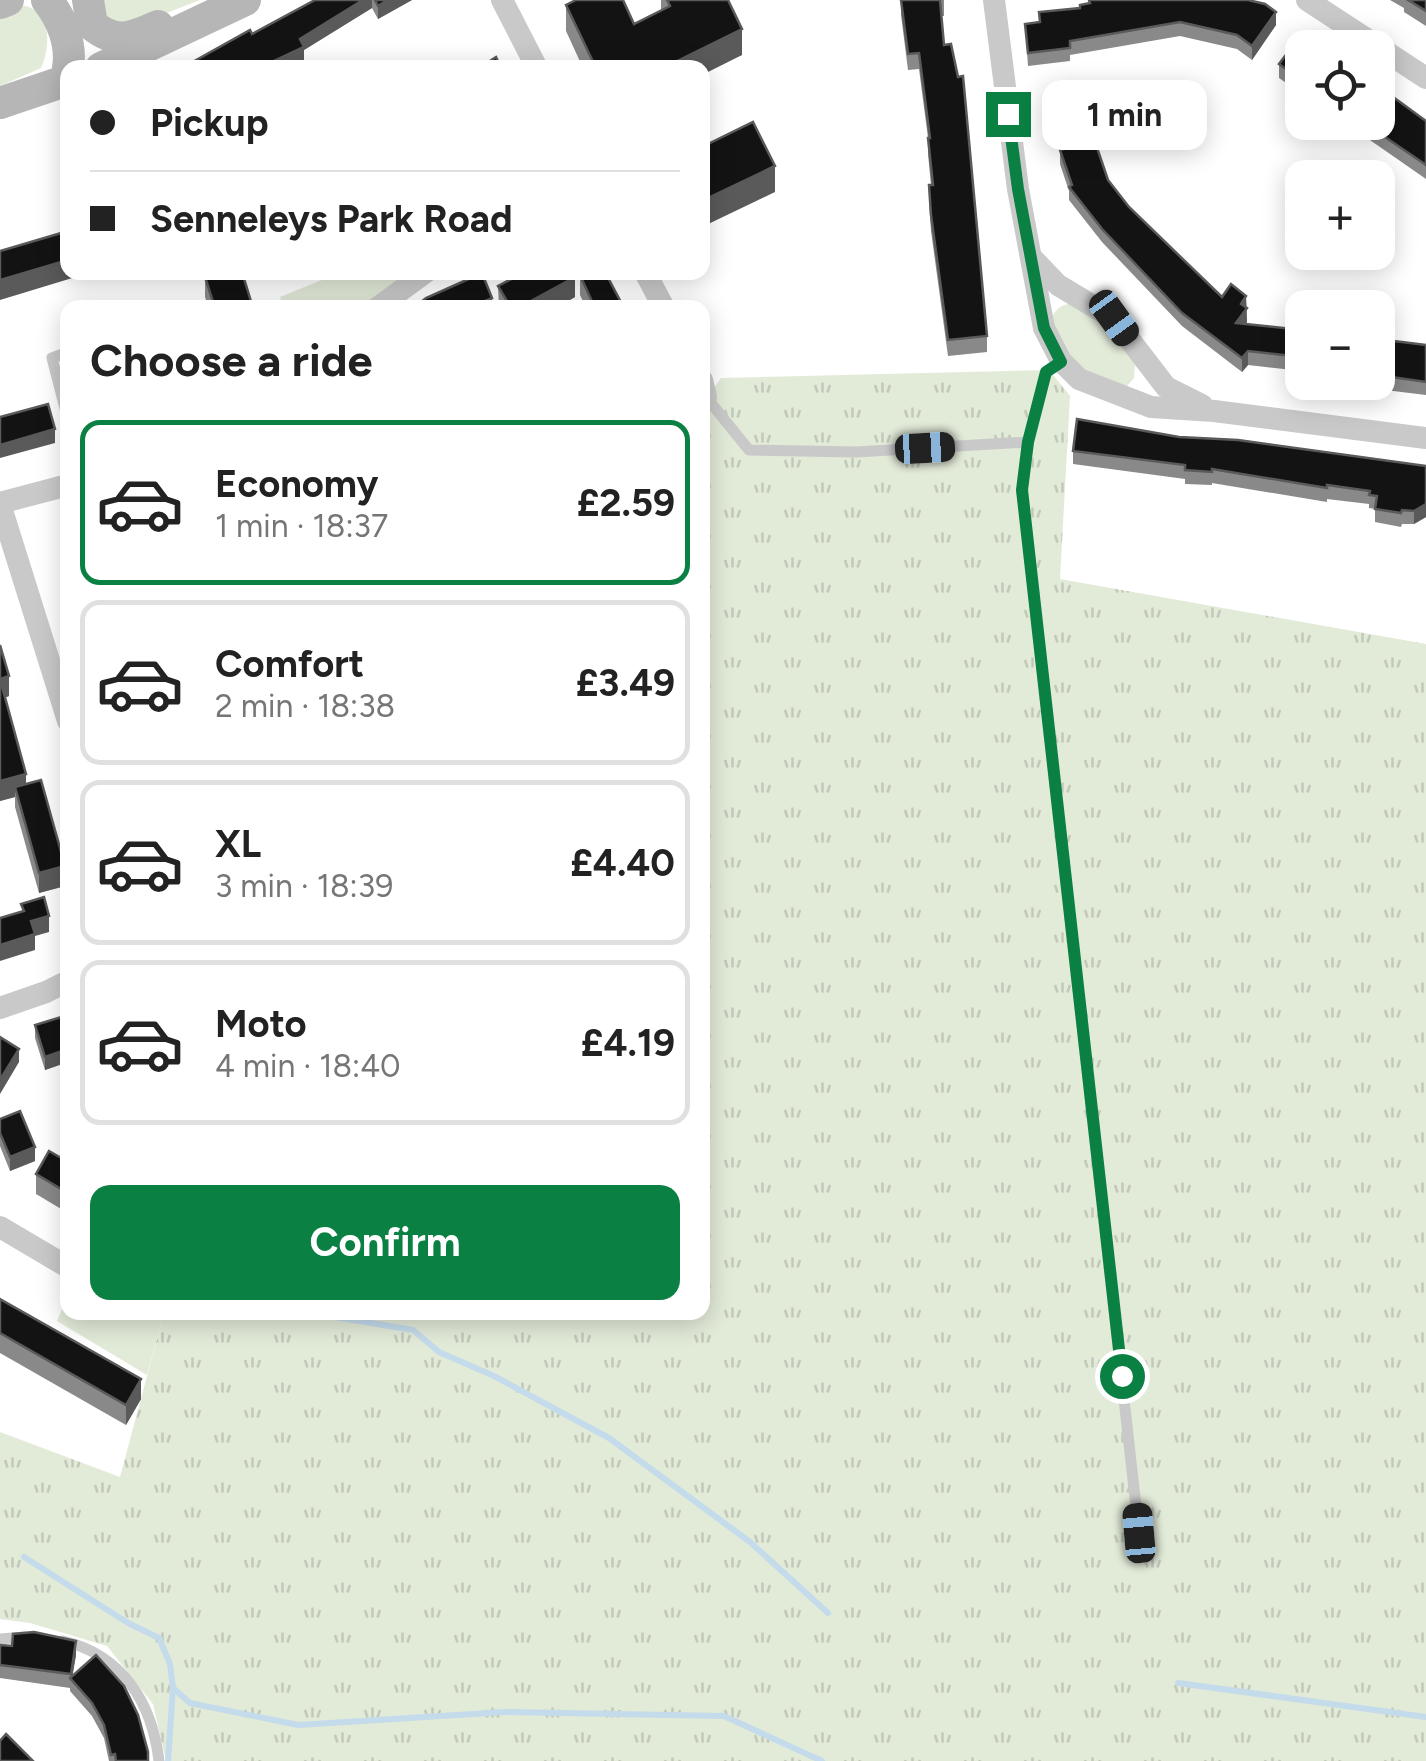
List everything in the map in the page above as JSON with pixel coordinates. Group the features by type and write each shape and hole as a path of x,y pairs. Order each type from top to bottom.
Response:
{"main road":[{"path":"0,3 8,0"},
{"path":"47,0 58,14 69,45 67,60"},
{"path":"88,0 92,25 105,36 129,39 192,10 213,18"},
{"path":"119,60 244,0"},
{"path":"0,103 60,78"}],"street":[{"path":"502,0 533,60"},
{"path":"994,0 1018,189 1044,328 1061,362 1079,380 1151,407 1426,438"},
{"path":"1307,0 1426,78"},
{"path":"1033,258 1058,285 1114,318 1166,387 1214,412"},
{"path":"388,300 415,280"},
{"path":"60,487 0,503 60,695"},
{"path":"0,1008 60,985"},
{"path":"0,1227 60,1262"}],"lane":[{"path":"60,355 52,358 60,389"},
{"path":"1061,362 1046,372 1028,442 1022,490 1139,1533"},
{"path":"710,397 749,450 856,452 1028,442"},
{"path":"0,1639 40,1636"},
{"path":"54,1639 83,1646 111,1665 143,1700 155,1730 159,1761"}],"green space":[{"path":"98,0 200,0 125,29 107,21"},
{"path":"21,5 39,13 44,21 44,59 41,68 0,86 0,12"},
{"path":"322,280 401,280 376,300 280,297"},
{"path":"1077,303 1110,329 1131,353 1134,378 1127,386 1084,375 1049,329 1057,310"},
{"path":"1049,370 1070,396 1060,579 1426,644 1426,1761 166,1761 153,1704 107,1646 30,1623 0,1619 0,1432 120,1477 162,1320 710,1320 710,394 721,378"},
{"path":"60,1314 60,1320 162,1320 147,1375 57,1321"}],"building":[{"path":"315,0 363,0 300,39 304,47 276,60 196,60 250,30 252,34"},
{"path":"576,0 623,0 634,24 670,6 667,0 728,0 742,29 679,60 592,60 566,5"},
{"path":"901,0 940,0 944,45 951,44 958,77 963,76 987,336 948,340 931,215 930,138 919,53 908,54"},
{"path":"1089,0 1248,0 1265,4 1276,12 1252,46 1237,35 1180,22 1070,41 1070,48 1028,53 1025,24 1040,22 1039,12 1080,8"},
{"path":"1408,0 1426,0 1426,11"},
{"path":"1395,98 1426,121 1426,165 1389,140 1395,140"},
{"path":"753,122 775,166 710,197 710,143"},
{"path":"1094,139 1108,180 1129,207 1222,297 1231,284 1246,296 1241,304 1247,308 1236,323 1285,328 1285,355 1248,351 1242,358 1182,313 1102,229 1069,187 1072,185 1060,150"},
{"path":"60,233 60,262 0,280 0,251"},
{"path":"206,280 244,280 251,300 212,300"},
{"path":"466,280 485,280 492,298 423,300"},
{"path":"510,280 569,280 533,300 506,300 498,286"},
{"path":"582,280 609,280 620,300 591,300"},
{"path":"1395,341 1426,345 1426,382 1395,377"},
{"path":"48,404 55,429 0,445 0,417"},
{"path":"1077,419 1179,437 1238,440 1426,466 1426,504 1401,513 1375,509 1377,496 1369,495 1370,491 1212,469 1185,470 1185,465 1073,451"},
{"path":"0,645 9,676 0,679"},
{"path":"0,679 26,774 0,781"},
{"path":"41,780 60,848 60,867 39,873 15,787"},
{"path":"44,897 49,916 31,921 35,934 0,945 0,918 24,911 21,904"},
{"path":"60,1017 60,1052 45,1057 35,1025"},
{"path":"0,1037 19,1049 0,1080"},
{"path":"20,1111 35,1147 10,1157 0,1133 0,1119"},
{"path":"49,1151 60,1157 60,1188 36,1174"},
{"path":"0,1299 141,1379 126,1405 0,1333"},
{"path":"34,1632 76,1641 71,1674 0,1665 0,1645 12,1646 13,1634"},
{"path":"96,1655 124,1686 138,1715 148,1761 116,1761 92,1703 70,1678"},
{"path":"6,1734 33,1761 0,1761 0,1741"}],"waterway":[{"path":"353,1320 413,1330 439,1352 494,1376 609,1438 750,1542 828,1613"},
{"path":"24,1557 128,1623 159,1638 170,1664 173,1688 190,1703 298,1725 505,1712 724,1716 822,1761"},
{"path":"1178,1683 1426,1717"},
{"path":"168,1761 173,1688"}],"route":[{"path":"1008,114 1044,328 1061,362 1046,372 1028,442 1022,490 1122,1376"}]}
